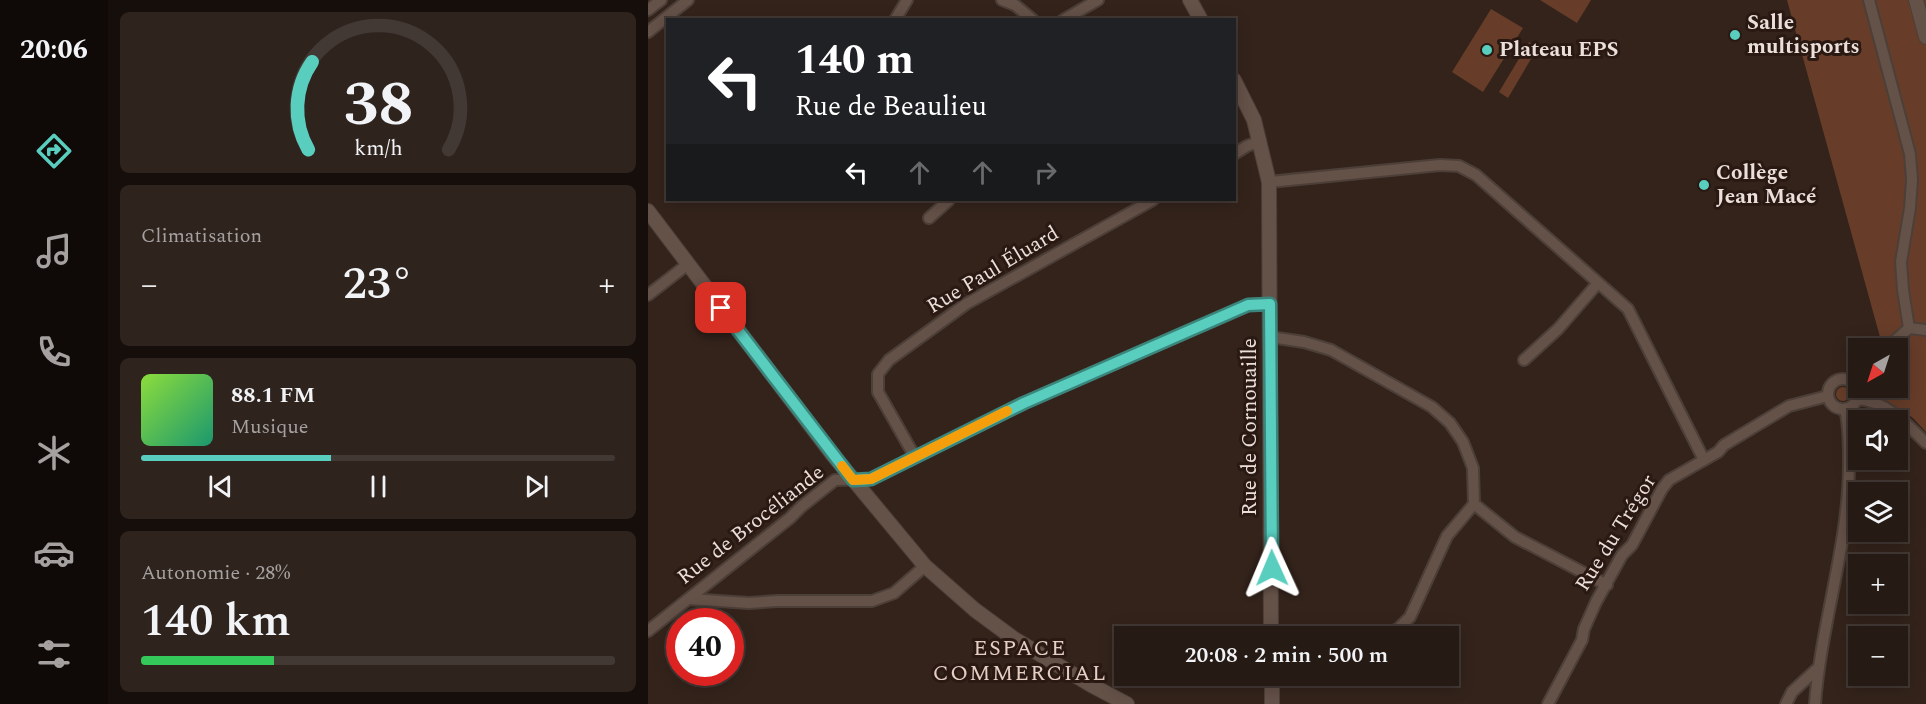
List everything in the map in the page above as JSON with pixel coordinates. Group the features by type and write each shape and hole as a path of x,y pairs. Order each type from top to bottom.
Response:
{"main road":[{"path":"1190,0 1200,18"},
{"path":"1916,0 1926,37"},
{"name":"Rue de Cornouaille","path":"1236,84 1254,120 1269,182 1272,626"},
{"path":"648,212 853,480 925,566 975,610 1013,638 1099,690 1127,704"},
{"path":"1272,686 1272,704"}],"street":[{"path":"648,10 661,0"},
{"path":"648,32 688,0"},
{"path":"896,18 907,0"},
{"path":"1002,0 1015,5 1031,18"},
{"path":"1066,18 1098,0"},
{"path":"1869,0 1910,154 1911,199 1901,262 1909,328"},
{"path":"1236,153 1260,141"},
{"path":"1269,182 1440,165 1459,166 1476,175 1628,309 1704,460"},
{"path":"929,218 948,201"},
{"name":"Rue Paul Éluard","path":"915,457 878,392 878,374 889,360 966,304 1151,201"},
{"path":"648,295 688,264"},
{"path":"1524,360 1558,329 1598,283"},
{"name":"Rue de Brocéliande","path":"648,632 835,480 871,479 1024,403 1248,305 1270,304"},
{"path":"1898,338 1909,328 1926,330"},
{"path":"1270,337 1304,342 1331,350 1432,407 1450,423 1463,442 1473,468 1474,504 1446,536 1410,617 1401,626"},
{"path":"1848,378 1834,382 1830,386 1828,396 1832,404 1840,409 1853,406 1858,399 1877,404 1909,426 1926,443"},
{"name":"Rue du Trégor","path":"1548,704 1582,640 1584,629 1596,602 1622,555 1632,545 1669,480 1790,406 1828,396"},
{"path":"1815,704 1817,669 1845,526 1850,482 1849,426 1845,409"},
{"path":"1474,504 1515,537 1607,585"},
{"path":"689,599 749,603 872,601 894,593 925,566"},
{"path":"1786,704 1792,692 1817,669"}],"shaded area":[{"name":"Plateau EPS","path":"1540,0 1591,0 1577,23"},
{"path":"1787,0 1926,0 1926,432 1908,415 1908,410 1901,410 1883,398 1908,398 1908,338 1880,337"},
{"name":"Plateau EPS","path":"1491,9 1523,28 1483,92 1452,72"},
{"path":"1529,42 1538,47 1508,98 1499,92"},
{"path":"1846,388 1848,399 1843,401 1838,399 1836,394 1838,389"}],"slow traffic":[{"path":"842,466 853,480 871,479 1007,411"}],"place":[{"name":"Salle multisports","path":"1735,35"},
{"name":"Plateau EPS","path":"1487,50"},
{"name":"Collège Jean Macé","path":"1704,185"}],"district":[{"name":"ESPACE COMMERCIAL","path":"1020,660"}],"route":[{"path":"721,308 853,480 871,479 1024,403 1248,305 1270,304 1272,568"}]}
